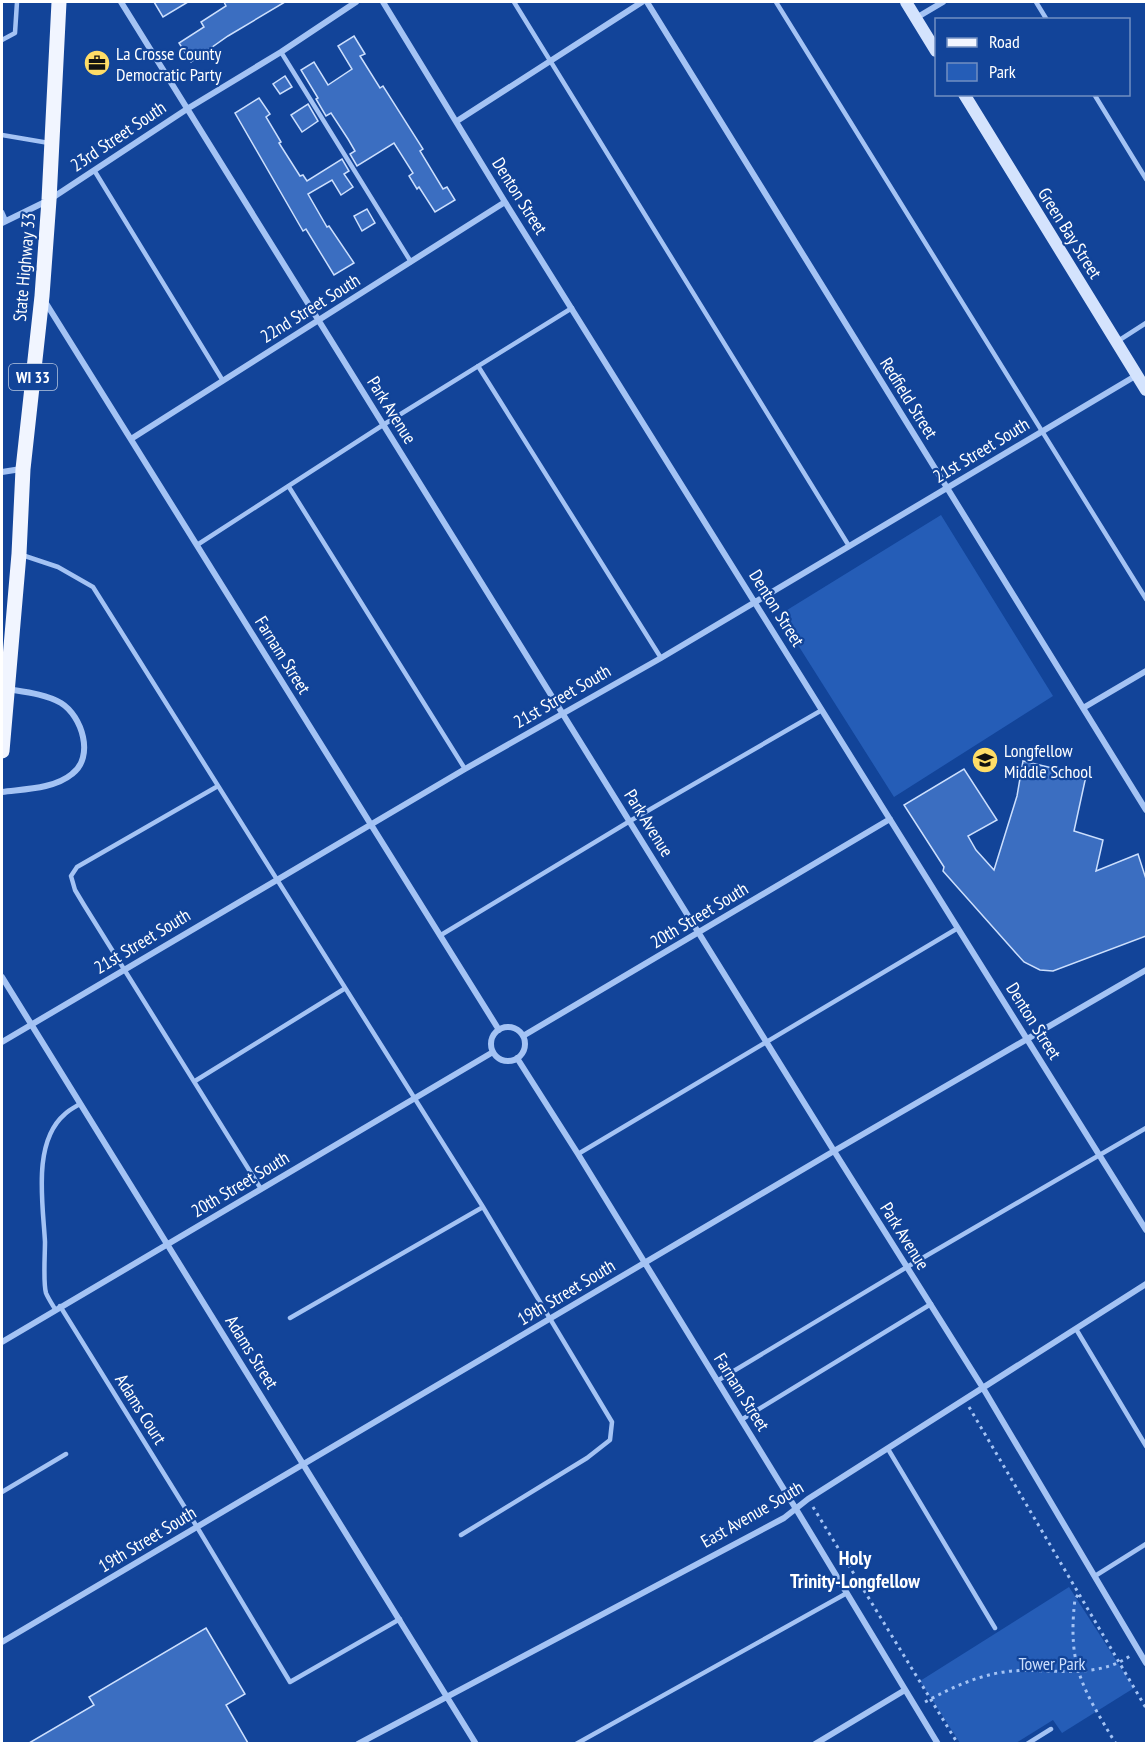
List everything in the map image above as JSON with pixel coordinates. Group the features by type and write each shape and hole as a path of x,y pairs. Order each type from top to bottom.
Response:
{"main road":[{"name":"State Highway 33","path":"2,751 19,554 23,469 42,297 59,2"}],"street":[{"name":"Park Avenue","path":"124,2 318,321 983,1388 1146,1663"},
{"name":"23rd Street South","path":"4,222 49,200 356,2"},
{"name":"Denton Street","path":"383,2 505,202 1146,1230"},
{"path":"457,121 642,2"},
{"name":"Redfield Street","path":"647,2 1146,810"},
{"path":"906,2 935,49"},
{"path":"916,18 943,2"},
{"name":"Green Bay Street","path":"965,96 1146,390"},
{"name":"22nd Street South","path":"131,439 505,202"},
{"name":"Farnam Street","path":"42,297 499,1029"},
{"name":"21st Street South","path":"2,1042 276,879 563,712 661,658 1137,375"},
{"path":"2,472 23,469"},
{"path":"1083,708 1146,670"},
{"path":"2,792 49,785 66,779 80,767 84,746 75,718 61,703 51,698 7,689"},
{"name":"20th Street South","path":"523,1036 890,819"},
{"name":"19th Street South","path":"2,1642 1146,969"},
{"name":"Adams Street","path":"2,977 476,1743"},
{"path":"510,1027 523,1036 525,1046 517,1058 501,1059 493,1052 491,1042 499,1029 510,1027"},
{"name":"20th Street South","path":"2,1342 493,1052"},
{"name":"Farnam Street","path":"517,1058 938,1743"},
{"name":"East Avenue South","path":"358,1743 784,1518 808,1499 1146,1284"},
{"path":"815,1743 905,1690"}],"lane":[{"path":"2,40 15,33 17,2"},
{"path":"514,2 849,546"},
{"path":"776,2 1146,599"},
{"path":"1036,2 1046,18"},
{"path":"281,52 411,262"},
{"path":"1095,96 1146,179"},
{"path":"2,135 52,143"},
{"path":"94,170 223,381"},
{"path":"2,213 4,222"},
{"path":"197,545 383,425 572,308"},
{"path":"1117,342 1146,323"},
{"path":"478,366 661,658"},
{"path":"289,487 465,769"},
{"path":"19,554 58,567 93,587 483,1207 612,1422 610,1440 587,1458 460,1535"},
{"path":"441,935 630,821 822,710"},
{"path":"218,786 77,867 71,876 75,890 84,905 261,1189"},
{"path":"578,1154 958,928"},
{"path":"195,1081 344,989"},
{"name":"Adams Court","path":"80,1104 64,1114 57,1123 51,1133 43,1162 41,1183 46,1260 45,1291 58,1307 197,1527 290,1683 400,1619"},
{"path":"717,1381 1146,1128"},
{"path":"290,1318 483,1207"},
{"path":"741,1420 931,1304"},
{"path":"1076,1329 1146,1446"},
{"path":"888,1449 995,1628"},
{"path":"2,1492 66,1454"},
{"path":"1095,1576 1146,1544"},
{"path":"576,1743 847,1593"},
{"path":"1027,1743 1051,1729"}],"path":[{"path":"965,1400 1146,1708"},
{"path":"808,1499 958,1743"},
{"path":"1078,1594 1075,1599 1072,1637 1078,1672 1087,1696 1116,1743"},
{"path":"923,1703 949,1689 989,1674 1012,1671 1096,1670 1120,1663 1139,1650"}],"green space":[{"path":"941,515 1053,696 894,797 779,615"},
{"name":"Tower Park","path":"1069,1587 1134,1688 1062,1733 1053,1720 1016,1743 960,1743 920,1681"}],"building":[{"path":"154,2 188,2 163,17"},
{"path":"224,2 285,2 228,36 191,62 179,43 204,27 201,22 226,6"},
{"path":"354,36 365,54 360,56 380,88 383,86 423,149 420,151 443,189 447,187 455,200 435,212 409,176 413,173 394,143 357,166 350,154 355,151 348,139 331,113 326,116 301,70 314,62 328,85 352,69 338,46"},
{"path":"285,76 292,87 280,94 273,84"},
{"path":"259,98 270,114 266,117 281,142 279,143 300,176 303,175 307,181 342,159 349,171 344,174 353,187 341,195 332,180 308,194 327,227 329,226 354,263 334,275 306,229 303,231 235,113"},
{"path":"308,104 318,121 302,132 291,115"},
{"path":"367,209 375,223 362,231 354,216"},
{"path":"1023,761 1086,776 1074,831 1103,840 1096,871 1138,854 1146,879 1146,936 1053,971 1040,970 1024,962 943,871 944,867 904,805 964,769 997,820 968,836 976,850 994,870 1017,796"},
{"path":"206,1628 245,1694 226,1705 248,1743 29,1743 94,1705 89,1697"}],"place":[{"name":"La Crosse County Democratic Party","path":"97,63"},
{"name":"Longfellow Middle School","path":"985,760"}],"district":[{"name":"Holy Trinity-Longfellow","path":"855,1570"}]}
